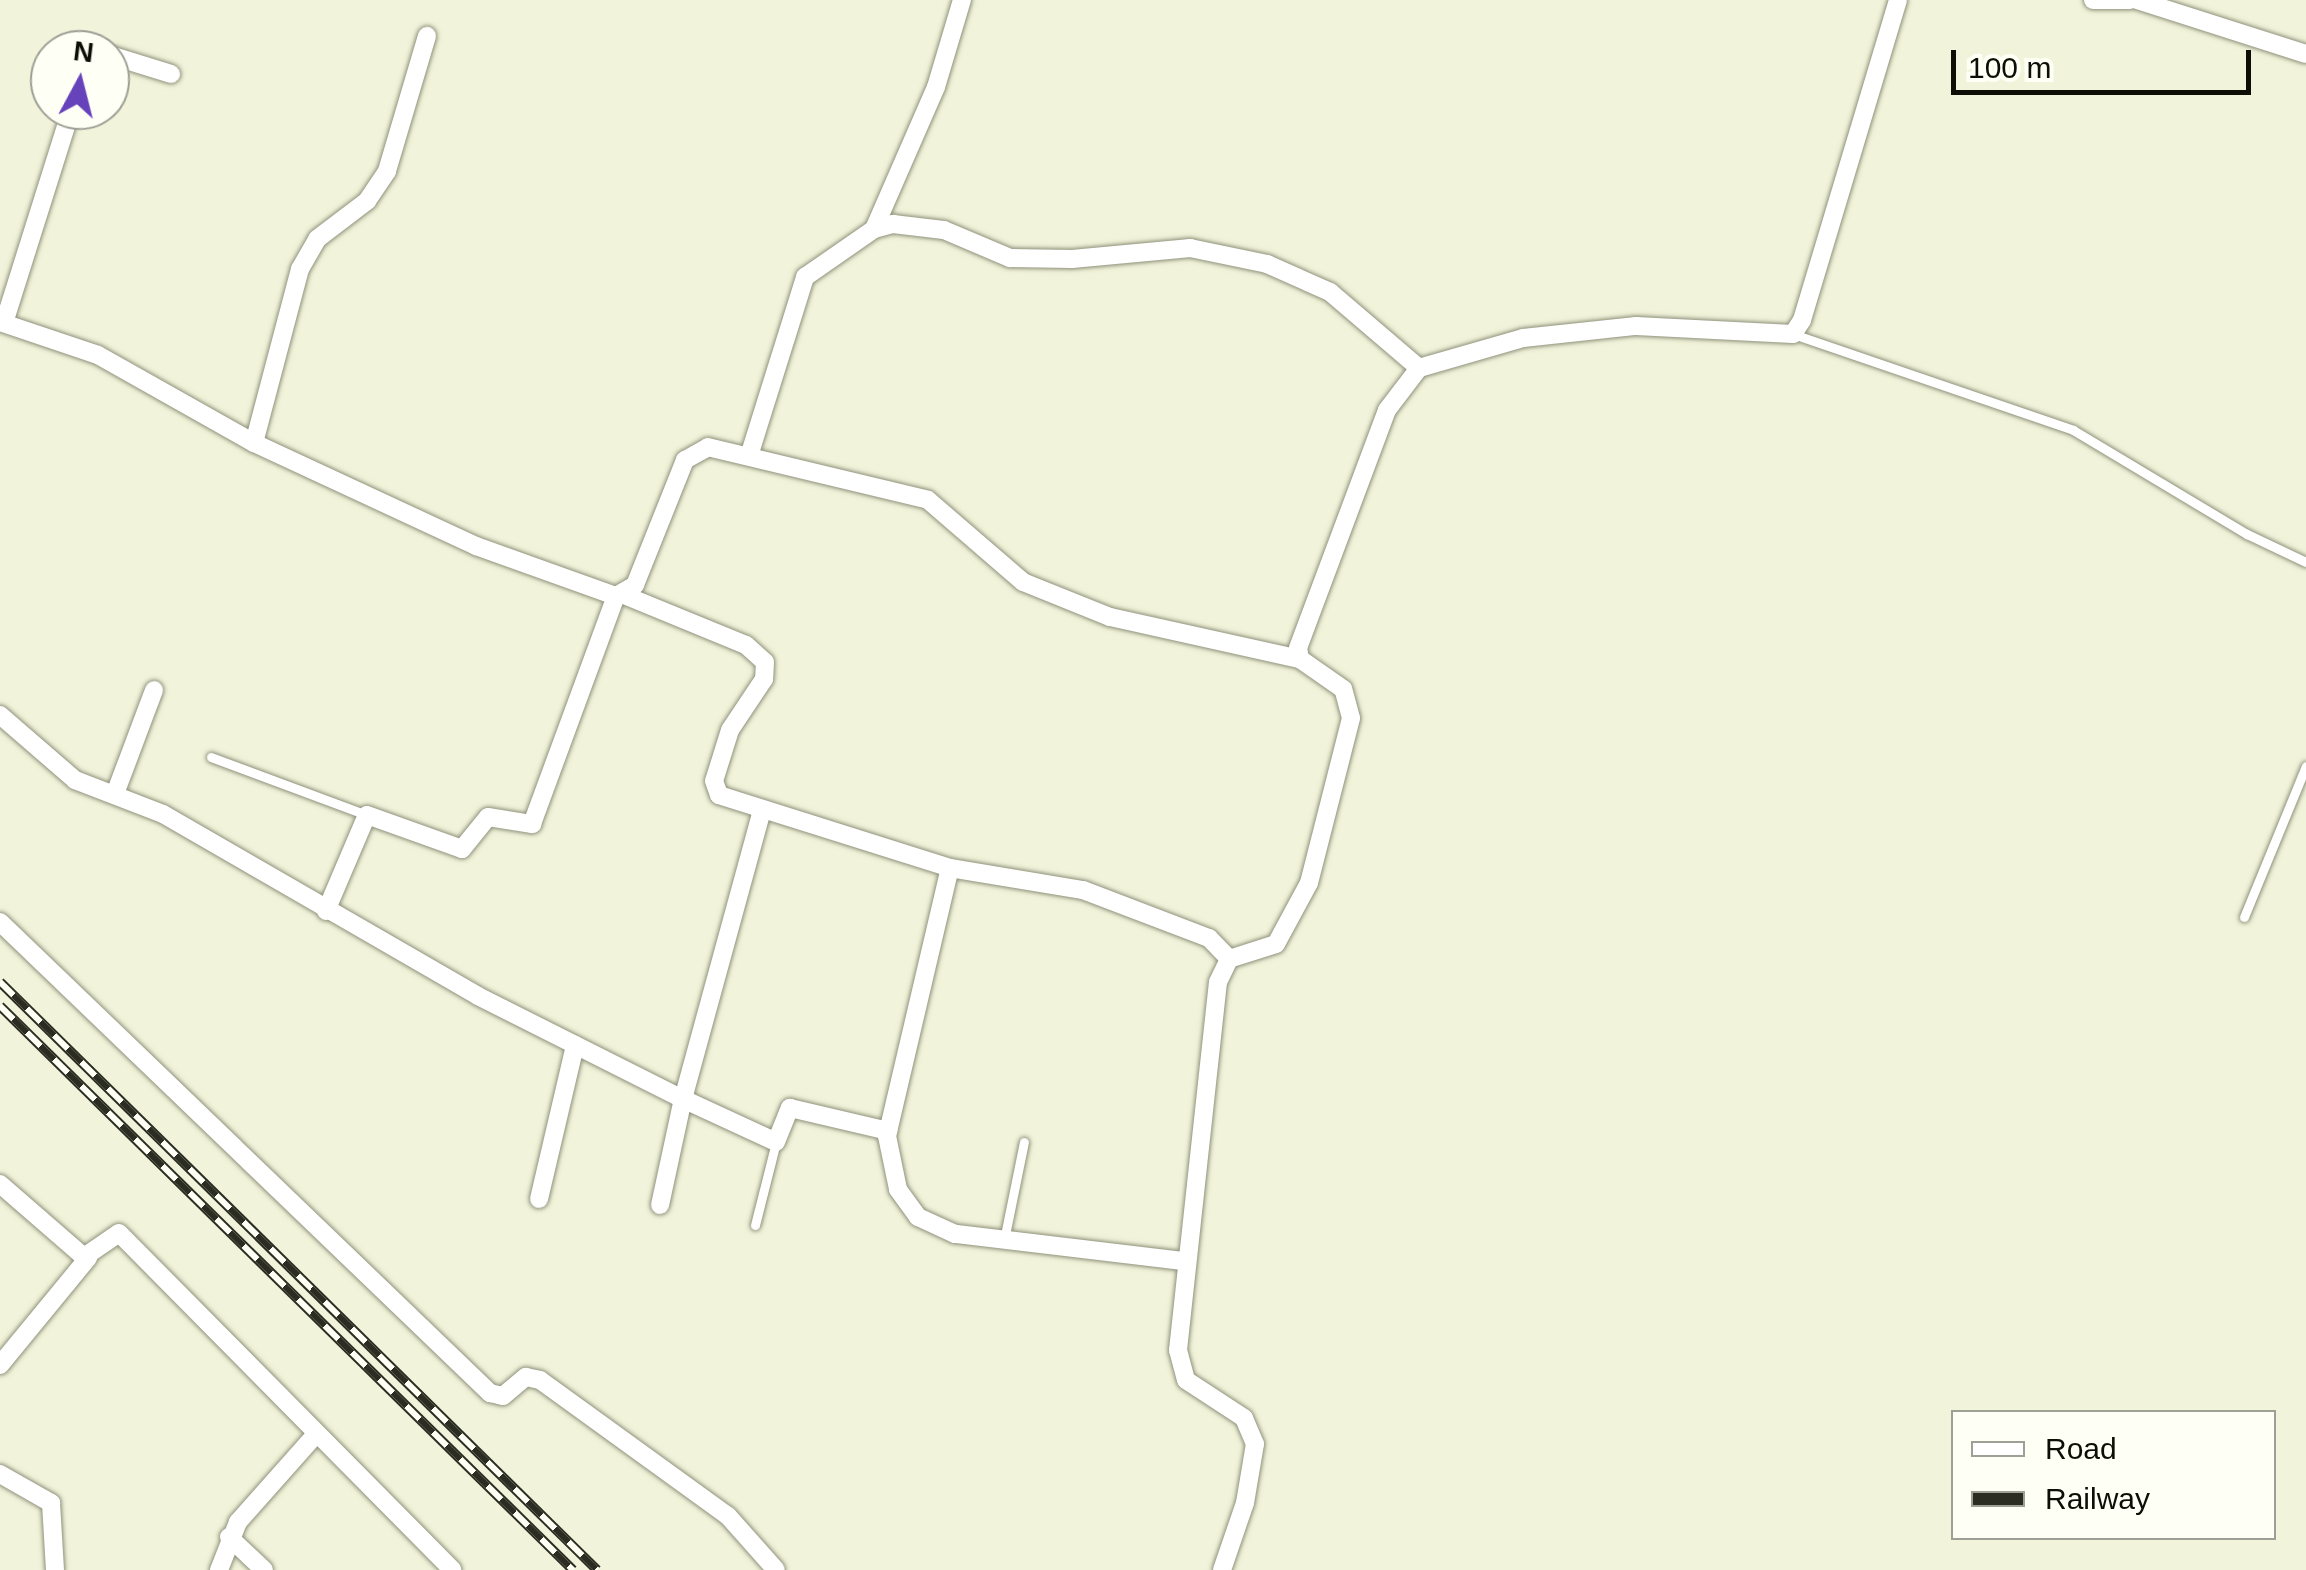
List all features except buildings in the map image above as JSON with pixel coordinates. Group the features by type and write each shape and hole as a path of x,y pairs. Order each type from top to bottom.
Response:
{"street":[{"path":"874,229 936,87 962,0"},
{"path":"1300,659 1301,632 1387,410 1419,368 1564,330 1793,334 1898,0"},
{"path":"2093,0 2130,0"},
{"path":"2137,0 2306,54"},
{"path":"254,443 304,260 317,239 367,201 387,171 427,36"},
{"path":"130,61 171,74"},
{"path":"65,130 2,323 98,355 254,443 476,546 746,645 765,662 764,679 730,730 713,788 762,811 950,868 1083,890 1187,928 1229,959"},
{"path":"748,456 805,277 874,229 925,226 987,250 1037,260 1218,252 1330,292 1419,368"},
{"path":"326,911 367,815 462,849 488,816 532,824 620,596 635,584 685,460 708,447 928,500 1023,582 1110,618 1300,659 1343,689 1348,736 1299,910 1276,944 1229,959 1218,982 1183,1261 1178,1367 1196,1388 1244,1418 1255,1444 1245,1503 1222,1570"},
{"path":"114,794 154,690"},
{"path":"0,714 75,780 164,814 326,911 576,1045 776,1142 790,1108 888,1131"},
{"path":"660,1205 683,1098 762,811"},
{"path":"950,868 888,1131 887,1162 918,1217 955,1234 1183,1261"},
{"path":"0,922 490,1393 502,1396 526,1377 540,1380 728,1516 776,1570"},
{"path":"539,1199 576,1045"},
{"path":"0,1184 88,1258"},
{"path":"0,1365 88,1258 119,1233 452,1570"},
{"path":"219,1570 229,1537 316,1434"},
{"path":"0,1474 52,1503 55,1570"},
{"path":"229,1537 264,1570"}],"lane":[{"path":"1793,334 2074,430 2247,534 2306,562"},
{"path":"212,757 367,815"},
{"path":"2244,917 2306,766"},
{"path":"755,1226 776,1142"},
{"path":"1004,1240 1024,1142"}],"railway":[{"path":"0,982 597,1570"},
{"path":"0,1006 573,1570"}]}
